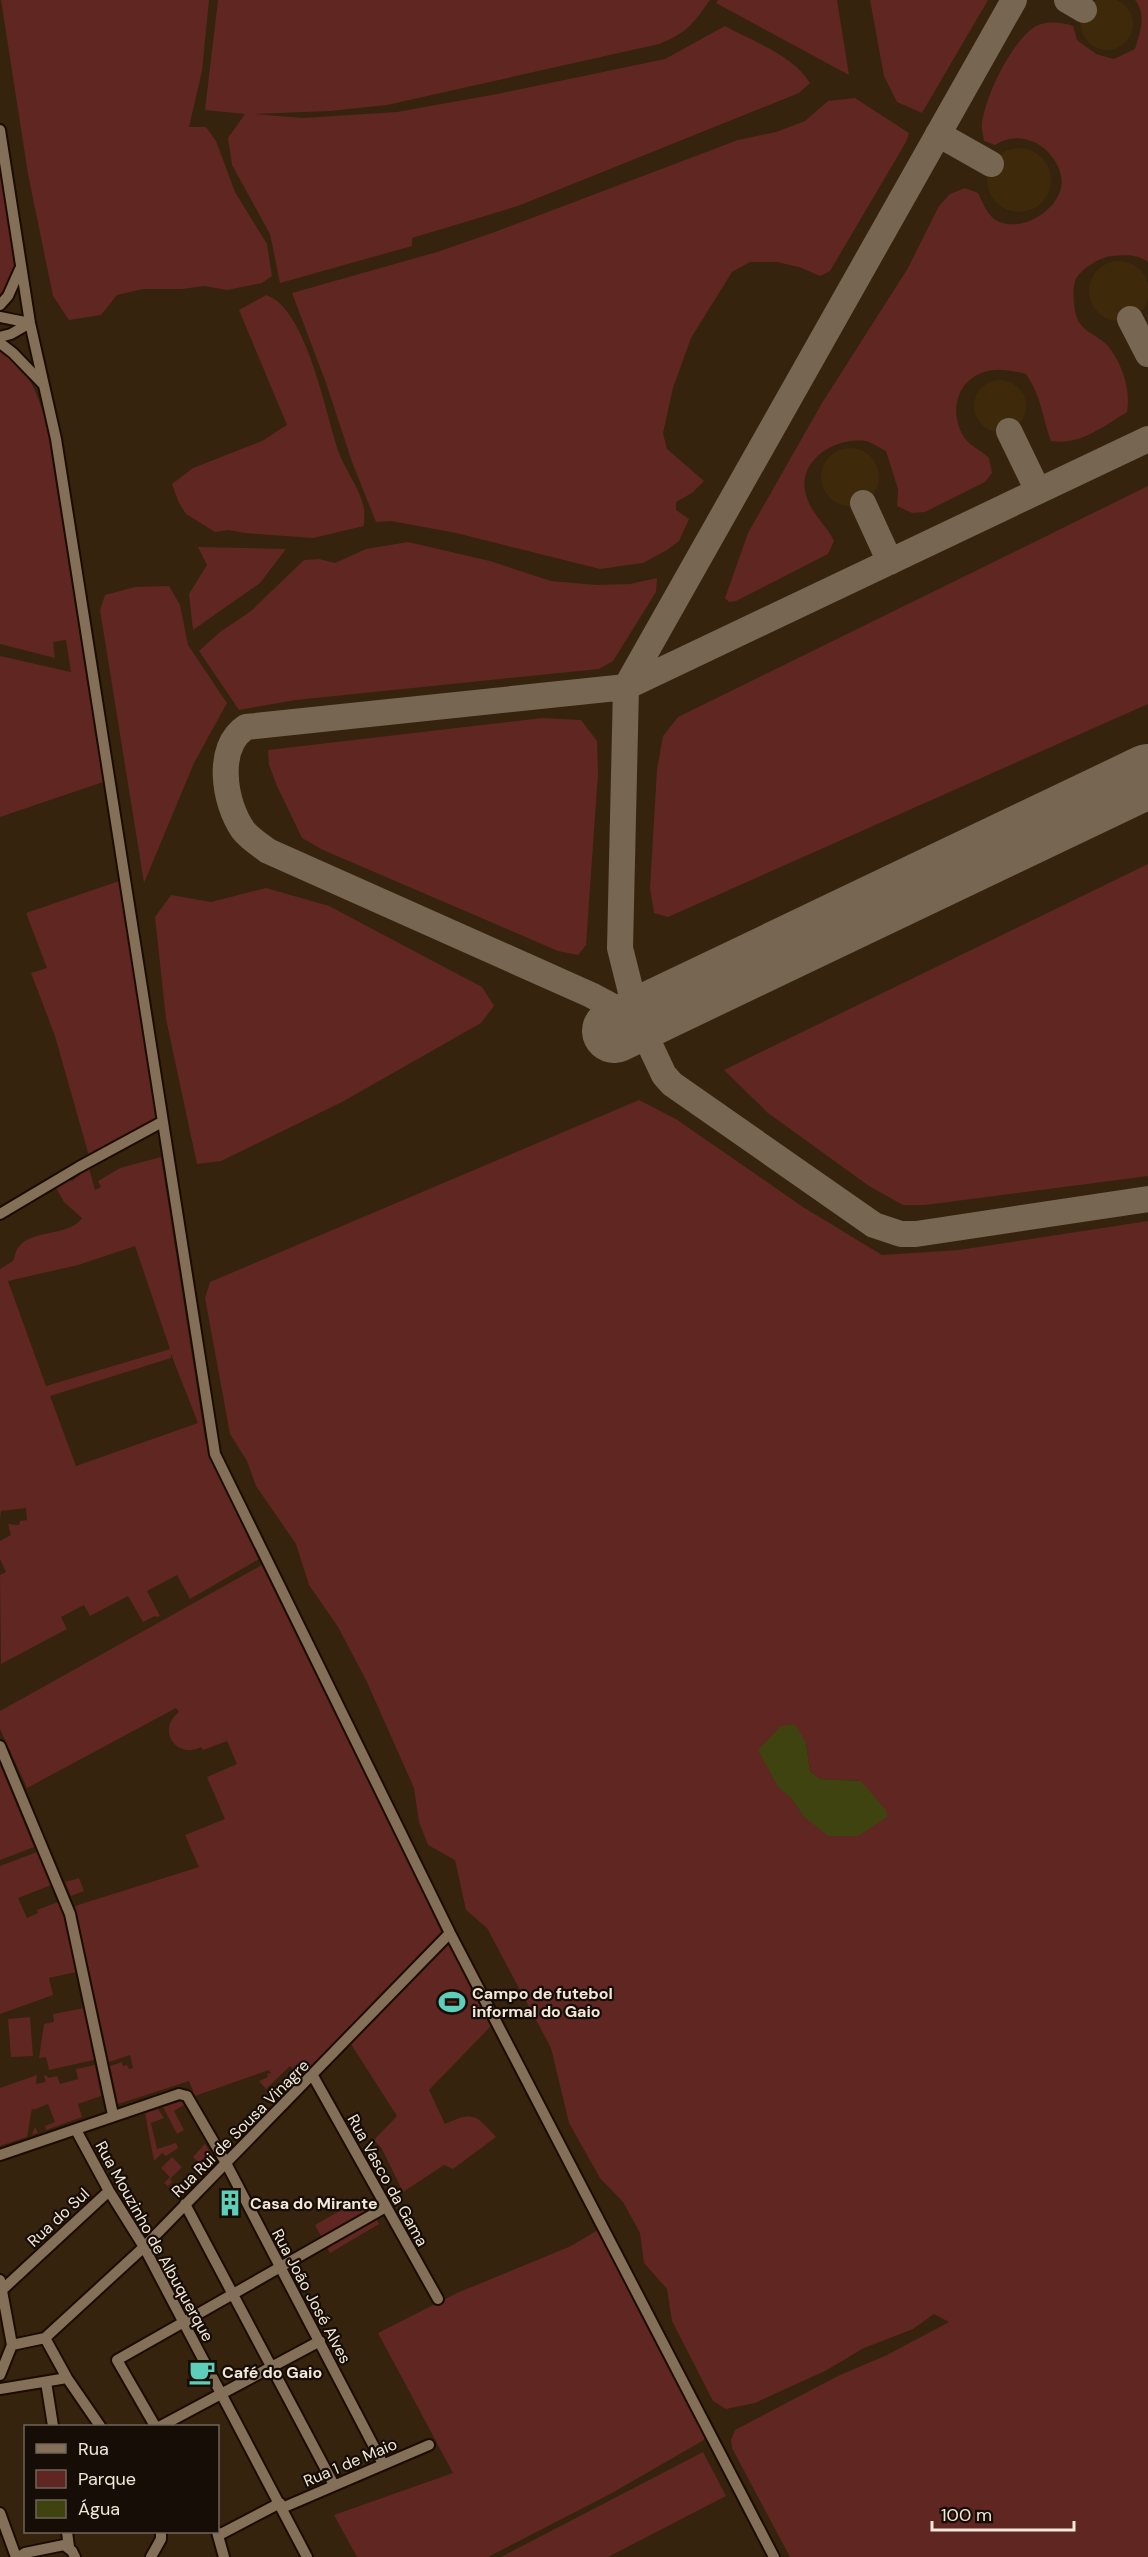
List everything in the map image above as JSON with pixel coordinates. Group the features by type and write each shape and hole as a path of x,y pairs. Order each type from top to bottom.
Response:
{"street":[{"path":"0,130 30,323 56,439 215,1454 450,1933 774,2557"},
{"path":"0,305 8,296 21,269"},
{"path":"0,317 30,323"},
{"path":"0,337 11,334 30,323"},
{"path":"0,343 43,384"},
{"path":"0,1214 79,1167 162,1122"},
{"path":"0,1746 70,1914 114,2115"},
{"name":"Rua Rui de Sousa Vinagre","path":"45,2338 144,2247 450,1933"},
{"name":"Rua Vasco da Gama","path":"313,2076 438,2299"},
{"name":"Rua João José Alves","path":"0,2155 179,2094 187,2096 320,2341 383,2464"},
{"name":"Rua Mouzinho de Albuquerque","path":"76,2130 109,2191 144,2247 307,2557"},
{"name":"Rua do Sul","path":"1,2285 109,2191"},
{"path":"186,2204 334,2485"},
{"path":"154,2425 117,2360 386,2207"},
{"path":"0,2376 12,2345 1,2285"},
{"path":"12,2345 45,2338 67,2378 99,2425"},
{"path":"165,2425 320,2341"},
{"path":"0,2389 67,2378"},
{"path":"46,2382 53,2425"},
{"name":"Rua 1 de Maio","path":"218,2534 281,2505 429,2445"},
{"path":"0,2513 17,2557 56,2545 69,2547"},
{"path":"67,2533 69,2547 75,2557"},
{"path":"151,2557 161,2539 161,2533"},
{"path":"218,2534 224,2557"}],"shaded area":[{"path":"1102,-1 1117,0 1125,6 1132,19 1131,34 1125,42 1117,48 1107,50 1097,48 1089,42 1083,34 1081,24 1083,14 1089,6"},
{"path":"1013,148 1025,148 1042,157 1049,168 1051,180 1049,192 1042,203 1025,212 1013,212 1001,207 992,198 987,186 987,174 992,162 1001,153"},
{"path":"1119,261 1136,266 1144,274 1149,291 1144,308 1136,316 1119,321 1102,316 1094,308 1089,291 1094,274 1102,266"},
{"path":"995,380 1005,380 1019,387 1026,406 1019,425 1005,432 995,432 985,428 978,421 974,411 974,401 978,391 985,384"},
{"path":"850,448 861,450 874,461 879,477 877,488 866,501 850,506 839,504 826,493 821,477 823,466 834,453"}],"green space":[{"path":"1,0 209,0 202,71 189,127 206,127 216,141 235,192 267,244 272,276 262,283 227,290 204,286 182,289 143,289 117,295 101,315 69,320 53,296 28,174"},
{"path":"218,0 710,0 689,27 677,36 659,44 387,105 330,111 254,114 303,118 397,112 497,94 665,59 725,26 783,57 803,73 810,83 799,93 518,206 412,238 412,246 280,283 270,234 232,165 228,138 245,114 205,110"},
{"path":"718,0 837,0 849,75 716,3"},
{"path":"870,0 988,0 922,113 897,102 884,76"},
{"path":"1135,0 1148,0 1148,262 1131,256 1112,256 1102,259 1086,268 1074,285 1075,310 1079,323 1108,346 1121,369 1128,395 1127,412 1081,438 1061,442 1051,441 1039,400 1026,374 995,370 974,376 961,390 956,408 957,418 959,428 966,440 989,458 992,473 985,482 925,512 912,513 897,506 898,489 886,451 865,441 841,443 829,448 811,464 804,485 809,504 834,541 828,554 736,601 729,602 725,598 748,533 822,403 908,268 939,206 950,194 965,188 978,193 986,210 996,220 1018,224 1044,213 1056,199 1062,184 1059,169 1056,162 1040,145 1019,138 1005,140 995,145 984,141 982,122 989,98 1000,71 1016,46 1037,25 1058,23 1073,26 1077,40 1096,54 1114,59 1135,49 1142,18"},
{"path":"855,98 909,133 906,142 830,271 820,276 799,267 777,262 750,262 732,272 691,338 673,388 663,433 667,449 704,481 692,493 676,502 676,510 689,519 679,541 643,563 600,569 456,533 391,521 376,522 352,462 326,383 292,293 437,252 492,233 738,140 776,132 805,121 828,101"},
{"path":"0,130 21,269 0,305"},
{"path":"266,295 280,304 293,320 304,341 339,453 362,501 364,526 313,538 229,530 215,532 186,514 179,503 172,484 193,468 262,441 287,425 239,310"},
{"path":"0,350 18,365 30,380 46,420 103,782 0,817 0,656 71,672 66,640 53,642 55,658 0,644"},
{"path":"1148,486 1148,704 668,917 654,913 650,888 657,770 663,736 678,717"},
{"path":"408,542 490,561 551,581 597,585 630,584 657,578 656,592 613,661 599,669 296,700 239,710 199,651 220,632 251,611 304,560 319,559 335,563 366,549"},
{"path":"198,547 286,549 260,583 193,630 189,594 207,565"},
{"path":"169,586 180,605 188,645 227,703 194,763 144,883 100,610 105,595 135,587"},
{"path":"542,718 581,720 597,741 598,774 586,945 578,955 558,951 323,850 302,838 269,765 268,750"},
{"path":"1148,864 1148,1176 925,1205 903,1205 869,1186 768,1113 724,1070"},
{"path":"119,881 158,1118 89,1156 55,1036 31,973 47,968 26,913"},
{"path":"266,888 329,906 482,987 494,1006 481,1023 342,1102 221,1161 197,1164 166,1019 155,917 171,895 211,902"},
{"path":"639,1100 676,1119 803,1207 882,1255 959,1250 1148,1221 1148,2557 790,2557 732,2448 731,2440 735,2430 838,2376 887,2355 949,2322 934,2314 913,2329 864,2348 825,2371 755,2403 726,2409 713,2401 672,2321 667,2289 644,2263 640,2233 623,2202 600,2178 569,2123 551,2048 487,1928 466,1910 455,1860 428,1845 419,1822 414,1788 366,1680 338,1627 309,1585 296,1544 256,1486 247,1461 230,1434 205,1298 210,1282","holes":["806,1743 810,1771 820,1779 861,1781 803,1816 792,1799"]},
{"path":"161,1157 205,1439 259,1559 190,1599 177,1575 147,1591 160,1616 143,1622 128,1596 90,1616 84,1605 61,1617 67,1629 1,1664 0,1575 6,1572 0,1559 0,1541 11,1535 8,1524 19,1525 20,1521 27,1520 26,1508 1,1511 0,1520 0,1269 13,1261 17,1249 24,1242 40,1235 68,1228 82,1218 64,1202 56,1188 69,1180 72,1181 89,1168 95,1190 101,1187 98,1181 120,1168","holes":["135,1246 170,1349 46,1386 8,1281 78,1265","171,1354 198,1423 76,1466 50,1396 171,1358"]},
{"path":"262,1565 384,1808 442,1934 301,2077 290,2066 266,2089 259,2081 268,2077 267,2074 271,2073 269,2070 195,2096 189,2081 118,2104 110,2066 122,2062 123,2066 133,2068 130,2055 109,2062 75,1906 199,1867 185,1835 225,1819 207,1777 237,1764 227,1741 203,1750 201,1747 192,1750 177,1746 169,1734 172,1719 179,1712 176,1708 27,1788 0,1729 0,1711"},
{"path":"0,1764 34,1847 0,1860"},
{"path":"37,1852 51,1885 18,1898 27,1918 38,1913 37,1910 58,1902 65,1919 76,1972 49,1978 53,1995 0,2014 0,1866"},
{"path":"79,1878 84,1891 71,1896 65,1882"},
{"path":"452,1938 492,2025 429,2090 445,2124 462,2117 474,2117 496,2137 453,2169 444,2165 403,2192 382,2149 374,2140 397,2116 349,2041"},
{"path":"84,2008 94,2060 49,2070 46,2057 39,2058 44,2024 54,2022 53,2014"},
{"path":"30,2017 33,2056 11,2057 8,2019"},
{"path":"95,2065 101,2096 78,2104 82,2117 46,2130 45,2126 55,2122 48,2104 33,2110 32,2108 27,2137 0,2146 0,2088 37,2075 36,2084 46,2082 44,2076 46,2075 48,2078 57,2076 60,2084 78,2079 76,2069"},
{"path":"182,2101 184,2105 174,2111 184,2130 177,2134 163,2107"},
{"path":"158,2109 164,2118 151,2123 157,2149 176,2143 178,2148 166,2156 162,2153 154,2161 145,2113"},
{"path":"205,2144 210,2152 199,2163 193,2157"},
{"path":"172,2157 182,2167 170,2179 172,2182 168,2186 164,2183 170,2177 161,2168"},
{"path":"364,2197 379,2224 330,2253 315,2225"},
{"path":"598,2230 704,2432 704,2440 612,2493 488,2557 357,2557 334,2515 453,2473 378,2333 457,2293 571,2246"},
{"path":"703,2452 726,2496 608,2557 501,2557"}],"water":[{"path":"795,1724 806,1743 810,1771 820,1779 861,1781 886,1810 887,1817 858,1836 828,1836 803,1816 792,1799 778,1787 758,1750 781,1726"}],"taxiway":[{"path":"1014,0 626,687 620,948 638,1020 664,1075 672,1084 874,1225 901,1234 916,1234 1148,1199"},
{"path":"1067,0 1084,10"},
{"path":"938,134 991,164"},
{"path":"1130,319 1148,354"},
{"path":"1009,431 1038,491"},
{"path":"638,1020 591,995 268,851 251,839 236,819 227,791 226,761 236,736 246,727 626,687 1148,439"},
{"path":"863,503 890,562"}],"runway":[{"path":"614,1031 1148,776"}],"place":[{"name":"Campo de futebol informal do Gaio","path":"452,2002"},
{"name":"Casa do Mirante","path":"230,2203"},
{"name":"Café do Gaio","path":"202,2372"}]}
